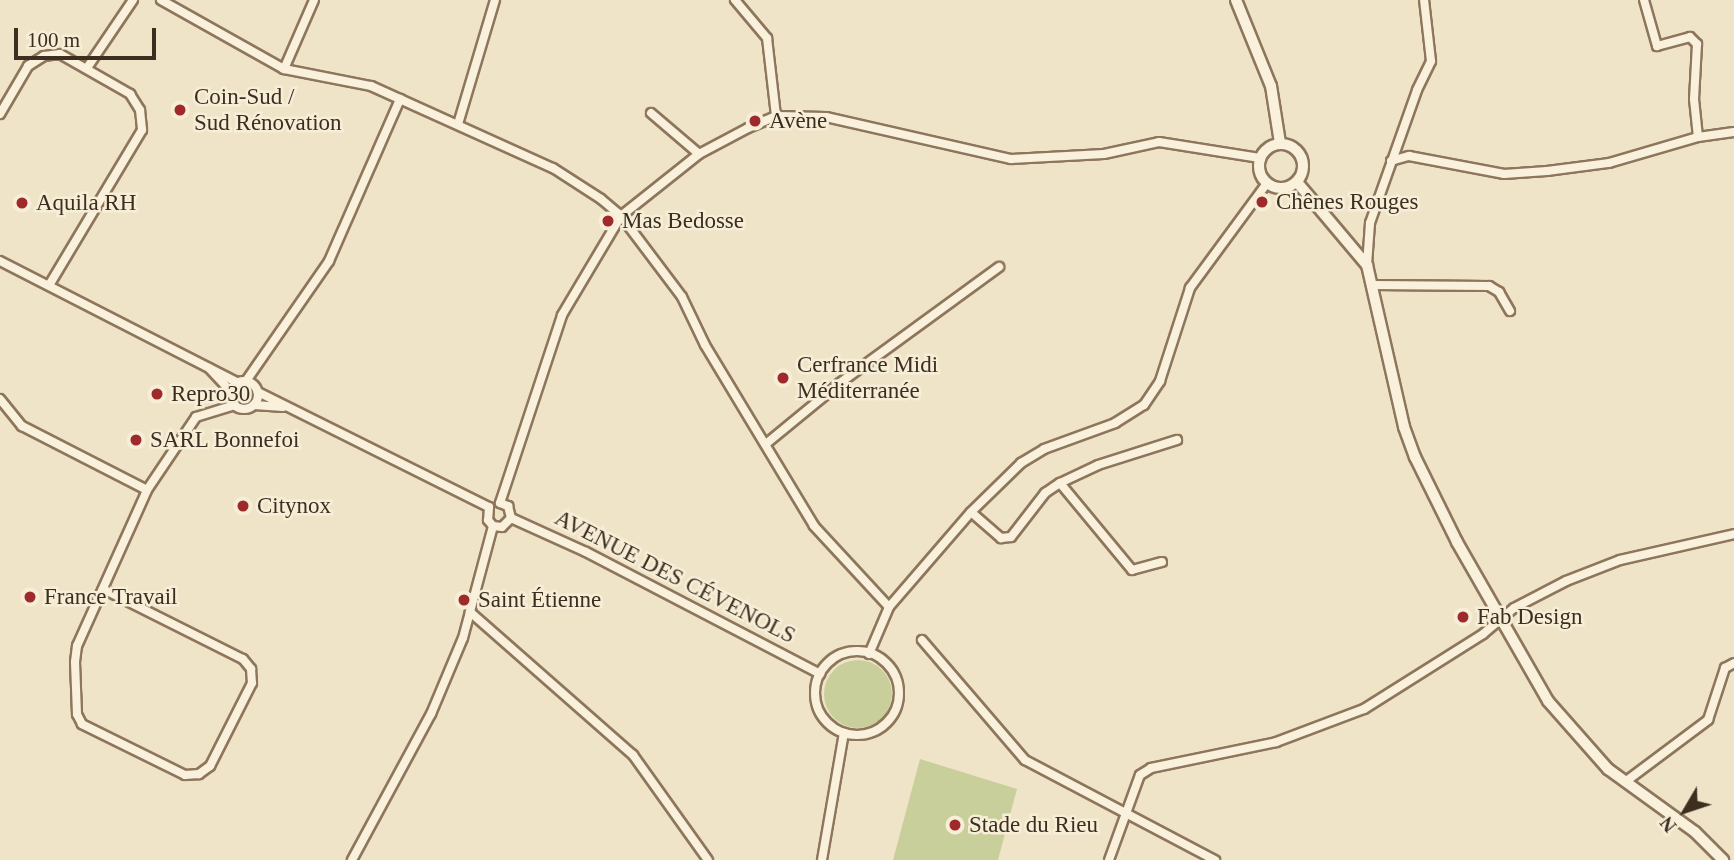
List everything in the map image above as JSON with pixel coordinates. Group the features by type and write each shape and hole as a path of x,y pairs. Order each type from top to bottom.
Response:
{"street":[{"path":"87,68 133,0"},
{"path":"161,0 284,69 371,86 553,168 621,216 682,297 705,345 767,443 814,526 889,607"},
{"path":"284,69 314,0"},
{"path":"458,124 495,0"},
{"path":"735,0 767,38 776,116"},
{"path":"1236,0 1271,86 1280,143"},
{"path":"1424,0 1431,61 1391,161 1370,223 1367,265 1404,427 1415,457 1500,620 1560,718 1625,782 1695,832 1723,860"},
{"path":"1644,0 1657,46 1690,37 1697,44 1694,99 1698,137"},
{"path":"0,114 28,66 44,56 60,54 130,94 140,110 142,130 50,284"},
{"path":"105,590 243,659 251,669 252,683 211,766 199,774 185,775 82,723 77,714 77,646 124,547 127,528 148,490 196,417 232,398 330,261 400,99"},
{"path":"650,113 699,154"},
{"path":"500,503 562,315 621,216 699,154 776,116 870,124 1011,159 1104,154 1159,142 1260,158"},
{"path":"1391,161 1409,156 1504,174 1547,172 1609,163 1698,137 1734,132"},
{"path":"1280,143 1300,153 1304,168 1297,182 1286,188 1267,183 1260,171 1260,158 1268,147 1280,143"},
{"path":"1297,182 1367,265"},
{"path":"869,654 889,607 971,512 1021,463 1044,449 1115,423 1144,405 1160,381 1190,288 1267,183"},
{"path":"0,261 489,507 500,503"},
{"path":"767,443 840,383 999,267"},
{"path":"1373,285 1489,286 1499,292 1510,311"},
{"path":"202,362 232,398 247,409 254,405 288,407"},
{"path":"254,405 258,393"},
{"path":"0,399 22,426 148,490"},
{"path":"971,512 1001,538 1011,537 1045,493 1060,482 1098,465 1177,440"},
{"path":"1060,482 1132,570 1162,562"},
{"path":"489,507 488,520 494,526 506,525 511,518 510,510 500,503"},
{"name":"AVENUE DES CÉVENOLS","path":"511,518 586,552 820,674"},
{"path":"352,860 431,714 470,612 494,526"},
{"path":"1109,860 1140,775 1150,768 1276,742 1364,709 1500,620 1566,581 1609,565 1734,534"},
{"path":"470,612 633,755 689,827 708,860"},
{"path":"922,640 956,684 1025,760 1215,860"},
{"path":"869,654 890,669 898,693 896,706 891,718 869,733 844,733 826,722 816,704 820,674 841,655 869,654"},
{"path":"1625,782 1708,720 1725,668 1734,663"},
{"path":"822,860 844,733"}],"green space":[{"path":"858,660 871,663 882,670 889,681 892,694 889,707 882,718 871,725 858,728 845,725 834,718 827,707 824,694 827,681 834,670 845,663"},
{"name":"Stade du Rieu","path":"920,759 1017,789 998,860 893,860"}],"place":[{"name":"Coin-Sud / Sud Rénovation","path":"180,110"},
{"name":"Avène","path":"755,121"},
{"name":"Chênes Rouges","path":"1262,202"},
{"name":"Aquila RH","path":"22,203"},
{"name":"Mas Bedosse","path":"608,221"},
{"name":"Cerfrance Midi Méditerranée","path":"783,378"},
{"name":"Repro30","path":"157,394"},
{"name":"SARL Bonnefoi","path":"136,440"},
{"name":"Citynox","path":"243,506"},
{"name":"France Travail","path":"30,597"},
{"name":"Saint Étienne","path":"464,600"},
{"name":"Fab Design","path":"1463,617"},
{"name":"Stade du Rieu","path":"955,825"}]}
